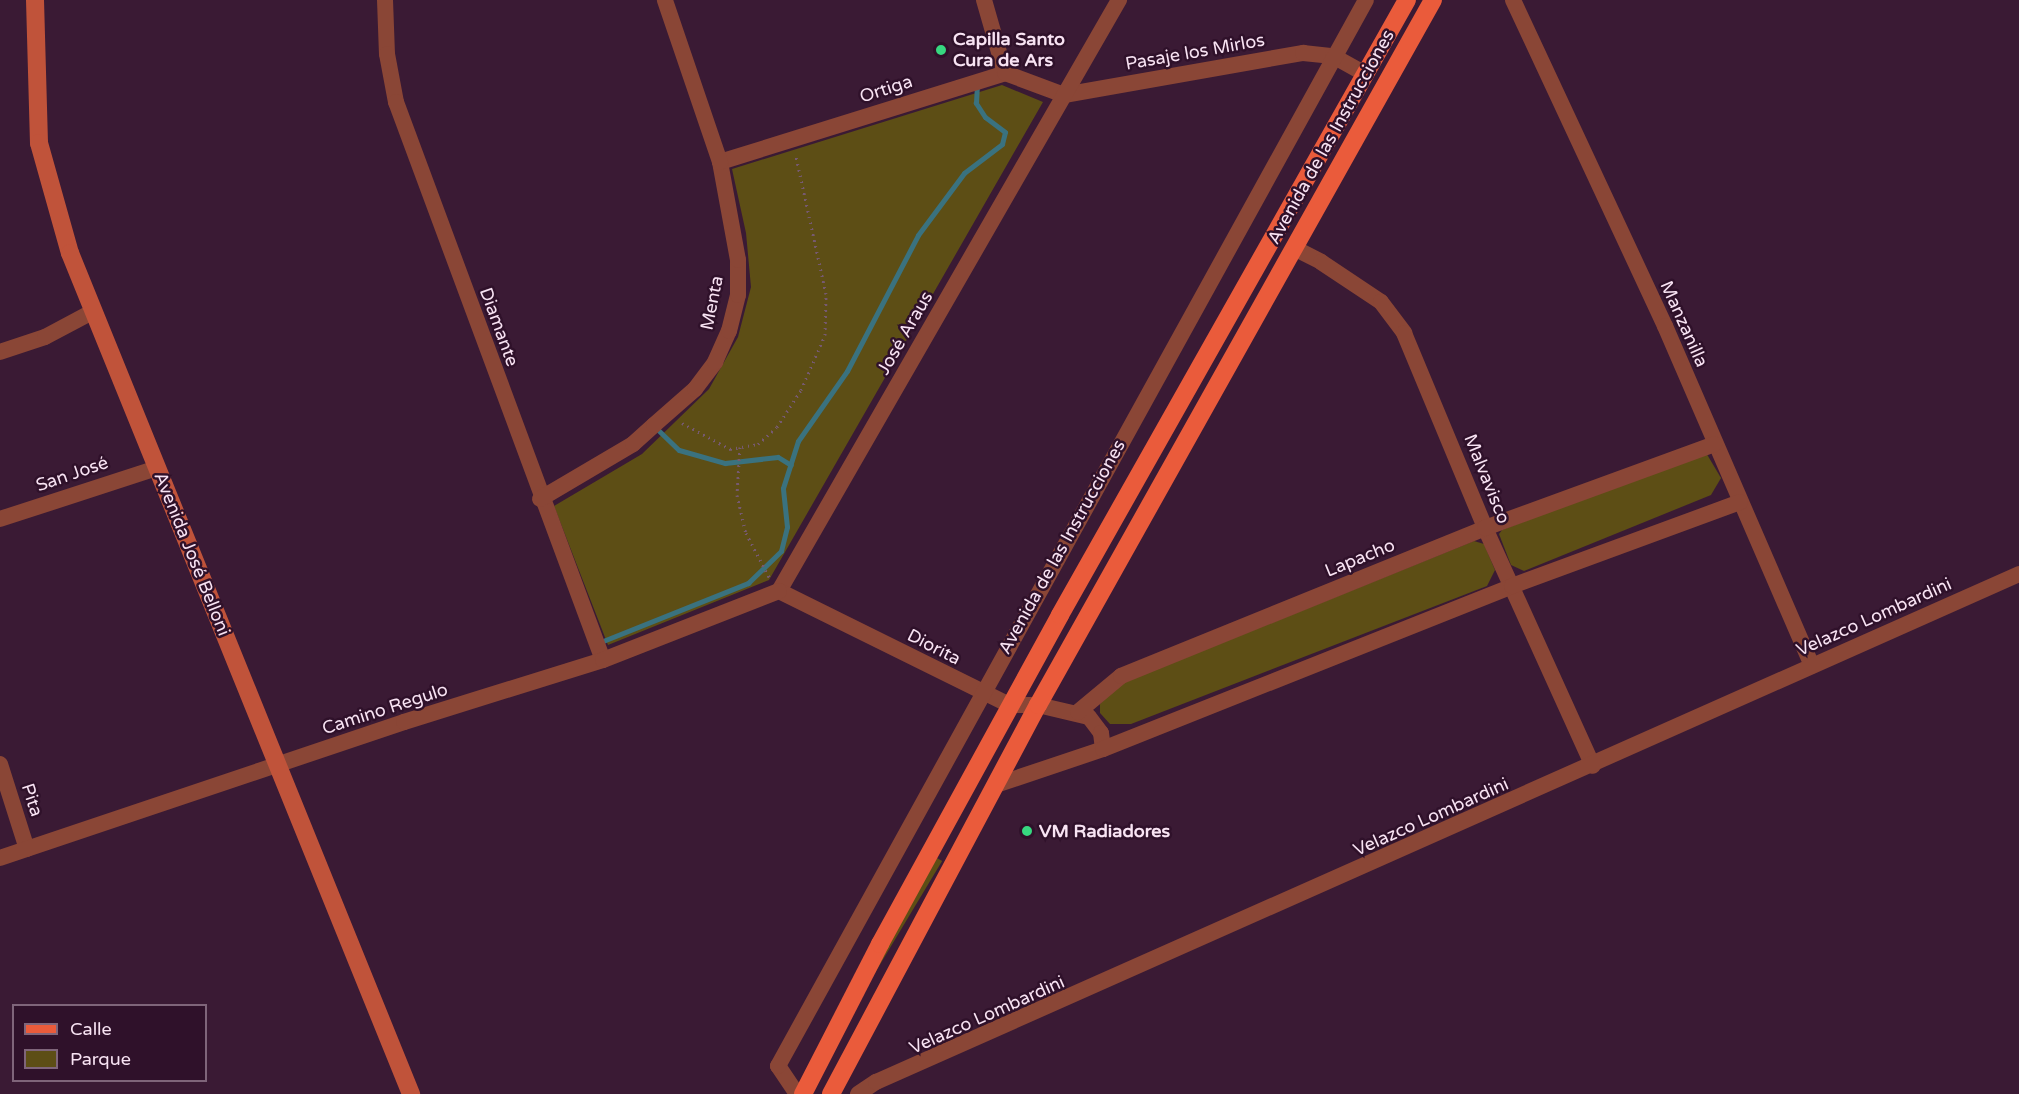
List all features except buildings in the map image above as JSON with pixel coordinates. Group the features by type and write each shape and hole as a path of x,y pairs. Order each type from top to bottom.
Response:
{"main road":[{"name":"Avenida de las Instrucciones","path":"803,1094 1010,705 1407,0"},
{"name":"Avenida de las Instrucciones","path":"831,1094 1038,705 1296,249 1433,0"}],"street":[{"name":"Avenida José Belloni","path":"35,0 39,143 49,189 92,312 280,766 411,1094"},
{"name":"Diamante","path":"385,0 387,54 396,102 540,498 603,660"},
{"name":"Menta","path":"540,498 633,444 695,389 715,362 729,331 738,295 738,260 720,162 665,0"},
{"path":"984,0 1005,73 1064,95"},
{"name":"José Araus","path":"775,584 1119,0"},
{"name":"Avenida de las Instrucciones","path":"796,1094 778,1066 1333,56 1366,0"},
{"name":"Manzanilla","path":"1514,0 1665,326 1714,444 1812,666"},
{"name":"Pasaje los Mirlos","path":"1064,95 1303,53 1333,56"},
{"path":"1333,56 1366,74"},
{"name":"Ortiga","path":"720,162 1005,73"},
{"name":"Malvavisco","path":"1296,249 1321,262 1394,316 1467,478 1485,528 1593,766"},
{"path":"0,352 45,337 92,312"},
{"name":"Lapacho","path":"1078,712 1121,676 1485,528 1714,444"},
{"name":"San José","path":"0,519 157,468"},
{"path":"996,785 1103,749 1512,586 1740,502"},
{"name":"Velazco Lombardini","path":"858,1094 876,1083 1593,766 2019,574"},
{"name":"Diorita","path":"775,584 982,693 1010,705 1038,705 1078,712"},
{"name":"Camino Regulo","path":"0,858 280,766 404,722 603,660 775,584"},
{"path":"1078,712 1095,720 1103,749"},
{"name":"Pita","path":"0,764 27,849"}],"path":[{"path":"668,413 701,436 730,448 740,449 759,444 777,427 801,390 825,335 826,294 819,252 792,139"},
{"path":"740,449 737,495 758,562 775,584"}],"green space":[{"path":"1002,85 1043,102 769,580 608,645 554,506 642,454 709,389 738,337 751,287 746,233 732,169"},
{"path":"1705,451 1721,478 1711,495 1524,571 1511,565 1499,534 1502,530"},
{"path":"1474,541 1484,544 1495,570 1487,586 1131,724 1110,724 1100,713 1100,704 1120,684"},
{"path":"937,858 942,861 812,1077 807,1074"}],"waterway":[{"path":"598,643 748,583 781,551 787,527 783,488 798,441 847,371 918,235 964,173 1002,144 1005,132 985,117 976,103 977,85"},
{"path":"655,427 679,450 725,463 778,457 791,465"}],"place":[{"name":"Capilla Santo Cura de Ars","path":"941,50"},
{"name":"VM Radiadores","path":"1027,831"}]}
